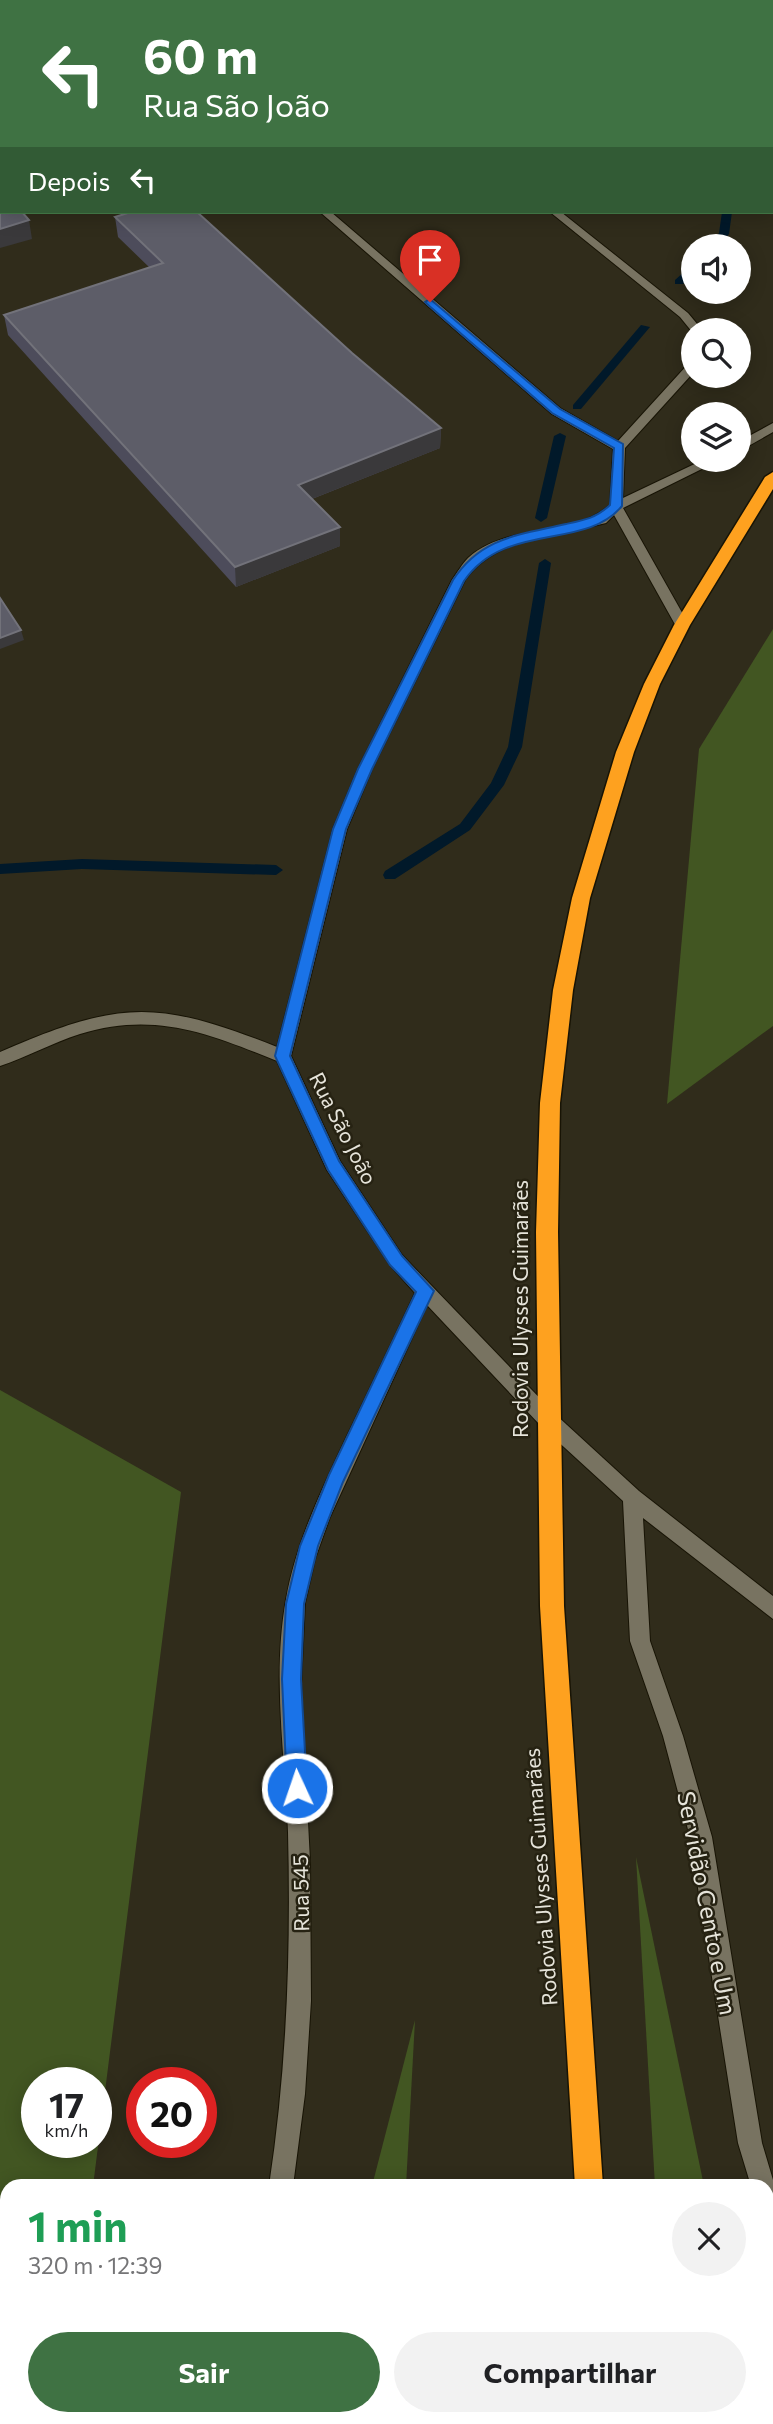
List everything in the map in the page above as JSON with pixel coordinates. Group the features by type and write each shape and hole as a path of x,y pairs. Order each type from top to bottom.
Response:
{"highway":[{"name":"Rodovia Ulysses Guimarães","path":"589,2179 552,1606 547,1232 550,1103 563,990 581,898 604,816 652,684 682,625 773,477"}],"street":[{"path":"327,214 556,411 619,447"},
{"path":"558,214 686,318"},
{"path":"681,379 619,447 616,506 682,625"},
{"path":"751,440 773,427"},
{"path":"0,1059 53,1037 97,1023 133,1017 164,1018 194,1024 283,1056 340,829 365,769 459,580 471,562 487,550 516,540 601,520 616,506 688,472"},
{"name":"Rua São João","path":"283,1056 333,1165 396,1261 548,1420 632,1497 773,1609"},
{"name":"Rua 545","path":"282,2179 292,2123 301,1974 298,1815 291,1679 295,1604 309,1546 335,1480 425,1291"},
{"name":"Servidão Cento e Um","path":"632,1497 640,1641 673,1736 701,1837 750,2143 761,2179"}],"green space":[{"path":"773,629 773,1026 667,1104 699,749"},
{"path":"0,1390 181,1492 108,2067 21,2067 21,2158 97,2158 94,2179 0,2179"},
{"path":"636,1857 703,2179 655,2179"},
{"path":"415,2020 406,2179 374,2179"}],"building":[{"path":"0,214 24,214 29,220 0,229"},
{"path":"125,214 199,214 352,353 441,428 298,485 340,527 235,567 4,315 163,263 115,217"},
{"path":"0,598 21,630 0,638"}],"waterway":[{"path":"724,234 727,214"},
{"path":"577,407 645,327"},
{"path":"541,518 560,436"},
{"path":"390,875 465,827 497,785 515,747 545,563"},
{"path":"0,869 82,864 276,870"}],"route":[{"path":"297,1788 291,1679 295,1604 309,1546 335,1480 425,1291 396,1261 365,1218 333,1165 283,1056 329,864 340,829 365,769 459,580 471,562 487,550 516,540 601,520 616,506 619,447 556,411 430,302"}]}
